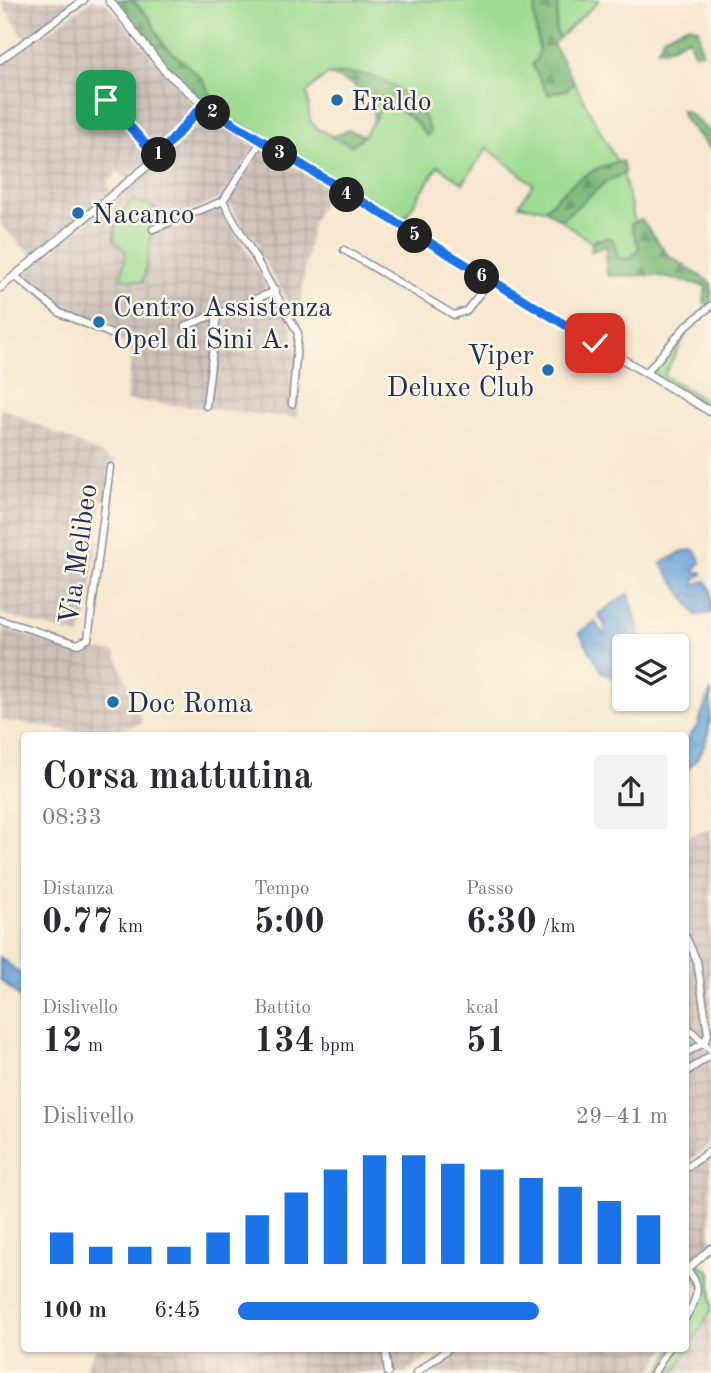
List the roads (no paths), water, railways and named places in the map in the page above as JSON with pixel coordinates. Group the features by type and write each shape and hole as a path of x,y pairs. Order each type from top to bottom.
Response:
{"street":[{"path":"0,60 84,0"},
{"path":"109,0 158,63 203,105 260,143 711,412"},
{"path":"102,101 112,104 157,157"},
{"path":"0,288 157,157 203,105"},
{"path":"153,229 223,201 260,143"},
{"path":"223,201 298,333 292,404"},
{"path":"344,250 455,315 466,311 490,281"},
{"path":"16,277 60,313 111,334"},
{"path":"186,326 276,291"},
{"path":"646,373 686,326 711,306"},
{"path":"206,406 217,314"},
{"name":"Via Melibeo","path":"0,620 78,644 88,639 110,467"},
{"path":"689,945 698,968 708,1034 704,1043 689,1050"},
{"path":"689,1029 711,1053 689,1070"},
{"path":"689,1166 711,1150"},
{"path":"689,1268 711,1248"},
{"path":"689,1273 695,1281 698,1293 689,1311"},
{"path":"385,1352 388,1373"},
{"path":"416,1373 445,1352"},
{"path":"654,1373 666,1352"}],"water":[{"path":"695,550 701,563 695,568 696,572 702,572 702,575 694,579 695,584 706,581 711,590 711,613 696,615 661,563 683,551"},
{"path":"629,593 640,634 612,634 612,677 602,672 579,632 595,622 603,634 606,628 598,614"},
{"path":"711,690 708,734 700,753 689,767 689,737 697,726"},
{"path":"0,957 21,974 21,998 0,979"}],"place":[{"name":"Eraldo","path":"337,100"},
{"name":"Nacanco","path":"78,213"},
{"name":"Centro Assistenza Opel di Sini A.","path":"99,322"},
{"name":"Viper Deluxe Club","path":"548,370"},
{"name":"Doc Roma","path":"113,702"}]}
